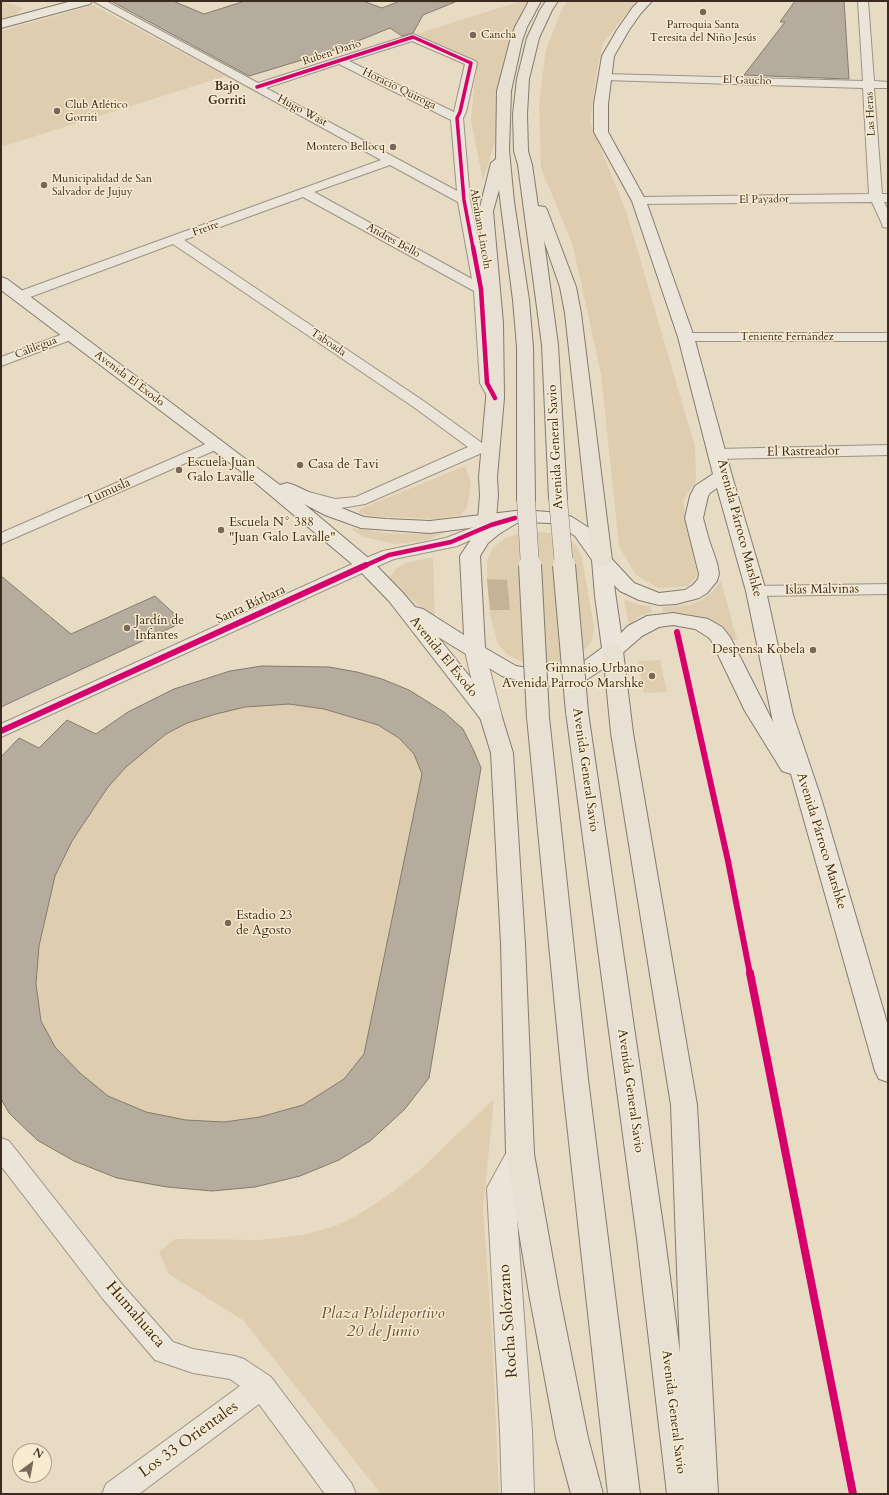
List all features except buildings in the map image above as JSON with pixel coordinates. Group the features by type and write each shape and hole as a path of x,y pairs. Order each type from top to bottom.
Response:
{"highway":[{"name":"Avenida General Savio","path":"535,1 521,27 516,41 504,91 502,150 507,202 521,300 525,347 526,500 538,717 556,875 575,1079 624,1494"},
{"name":"Avenida General Savio","path":"552,1 546,10 533,38 520,96 521,151 545,301 554,395 558,499 577,712 651,1239 683,1494"},
{"path":"485,529 489,495 485,447 495,398 495,324 486,211 502,150"},
{"path":"526,178 537,201 568,287 578,346 602,560"},
{"path":"613,650 622,733 635,817 684,1106 702,1494"},
{"path":"491,717 502,754 513,944 520,1154 546,1307 572,1438 587,1494"}],"main road":[{"path":"1,24 86,1"},
{"name":"Avenida Párroco Marshke","path":"646,1 637,10 623,30 608,56 600,113 602,132 639,201 686,337 723,476 756,591 782,715 810,798 888,1071"},
{"name":"Avenida El Éxodo","path":"1,282 215,445 257,475 365,565 396,597 491,717"},
{"name":"Avenida El Éxodo","path":"257,475 332,511 367,523 397,527 485,529"},
{"path":"491,717 476,651 470,556 485,529 516,518 539,516 552,517 565,521 574,526 589,540 602,560 627,587 646,596 659,599 676,598 692,594 700,589 709,574 694,518 699,496 702,490 723,476"},
{"path":"602,560 605,596 613,650"},
{"name":"Avenida El Éxodo","path":"396,597 424,618 509,671 529,676 556,679 579,675 613,650 635,631 654,621 673,620 694,622 707,627 720,637 740,681 756,711 810,798"},
{"name":"Rocha Solórzano","path":"518,1494 516,1431 501,1188 520,1154"}],"street":[{"name":"Hugo Wast","path":"98,1 464,200"},
{"name":"Las Heras","path":"863,1 869,84 882,198 888,224"},
{"name":"Ruben Dario","path":"257,87 413,37 471,62"},
{"name":"Horacio Quiroga","path":"341,61 457,118"},
{"name":"Abraham Lincoln","path":"471,62 460,112 457,118 464,200 482,289 487,383 495,398"},
{"name":"El Gaucho","path":"605,77 888,85"},
{"name":"Freire","path":"20,296 391,160"},
{"name":"Andres Bello","path":"304,192 482,289"},
{"name":"El Payador","path":"639,201 882,198"},
{"name":"Taboada","path":"175,240 485,447"},
{"name":"Calilegua","path":"1,362 71,335"},
{"name":"Teniente Fernández","path":"686,337 888,337"},
{"name":"Tumusla","path":"1,539 215,445"},
{"path":"290,490 335,504 358,501 485,447"},
{"name":"El Rastreador","path":"718,454 888,450"},
{"name":"Santa Bárbara","path":"1,731 365,565 389,555 451,542 485,529"},
{"name":"Islas Malvinas","path":"756,591 888,589"},
{"name":"Humahuaca","path":"1,1148 112,1291 164,1351 193,1361 235,1368 262,1386 342,1494"},
{"name":"Los 33 Orientales","path":"116,1494 262,1386"}],"green space":[{"path":"1,1 23,8 15,15 1,19"},
{"path":"521,1 531,1 515,25 504,57 496,98 496,138 483,181 471,120 477,61 417,34"},
{"path":"567,1 636,1 603,44 597,70 590,122 626,211 695,447 696,481 683,501 697,575 688,586 658,588 635,574 619,546 601,374 573,246 541,168 539,103 546,50 561,11"},
{"name":"Club Atlético Gorriti","path":"93,5 226,76 1,147 1,31"},
{"path":"465,466 471,482 467,508 460,515 438,519 366,516 359,512 360,509"},
{"path":"351,528 386,533 410,534 448,531 425,541 396,544 363,537"},
{"path":"524,532 544,532 558,535 570,540 578,548 582,558 594,628 592,641 582,653 565,661 545,665 525,663 508,655 498,644 490,614 487,560 493,548 506,538"},
{"path":"433,558 435,619 388,579 395,570 405,563"},
{"path":"721,581 737,640 732,640 728,635 707,620 684,613 663,612 662,607 690,605 701,600 712,592"},
{"path":"624,599 639,605 651,606 652,612 638,617 629,625"},
{"name":"Gimnasio Urbano Avenida Parroco Marshke","path":"660,660 667,692 644,693 638,661"},
{"name":"Estadio 23 de Agosto","path":"262,666 329,667 357,672 382,679 409,690 444,712 463,729 481,768 429,1078 404,1110 370,1141 339,1160 300,1176 255,1187 212,1191 167,1187 117,1178 74,1161 37,1140 9,1113 1,1099 1,757 19,738 39,748 67,720 96,734 128,712 174,689 230,671"},
{"name":"Plaza Polideportivo 20 de Junio","path":"494,1099 483,1209 492,1335 499,1494 381,1494 243,1320 169,1274 159,1252 175,1239 259,1240 303,1235 335,1226 358,1215 387,1196 418,1172"}],"shaded area":[{"path":"487,579 507,580 510,610 490,610"}],"cycle path":[{"path":"257,87 413,37 471,63 460,112 457,118 464,200 481,289 487,383 495,398"},
{"path":"1,731 389,555 451,542 491,525 515,518"},
{"path":"677,632 728,861 853,1494"}],"place":[{"name":"Parroquia Santa Teresita del Niño Jesús","path":"703,12"},
{"name":"Cancha","path":"473,35"},
{"name":"Club Atlético Gorriti","path":"57,111"},
{"name":"Montero Bellocq","path":"393,147"},
{"name":"Municipalidad de San Salvador de Jujuy","path":"44,185"},
{"name":"Casa de Tavi","path":"300,465"},
{"name":"Escuela Juan Galo Lavalle","path":"179,470"},
{"name":"Escuela N° 388 \"Juan Galo Lavalle\"","path":"221,530"},
{"name":"Jardín de Infantes","path":"127,628"},
{"name":"Despensa Kobela","path":"813,650"},
{"name":"Gimnasio Urbano Avenida Parroco Marshke","path":"652,676"},
{"name":"Estadio 23 de Agosto","path":"228,923"}],"district":[{"name":"Bajo Gorriti","path":"227,94"}]}
